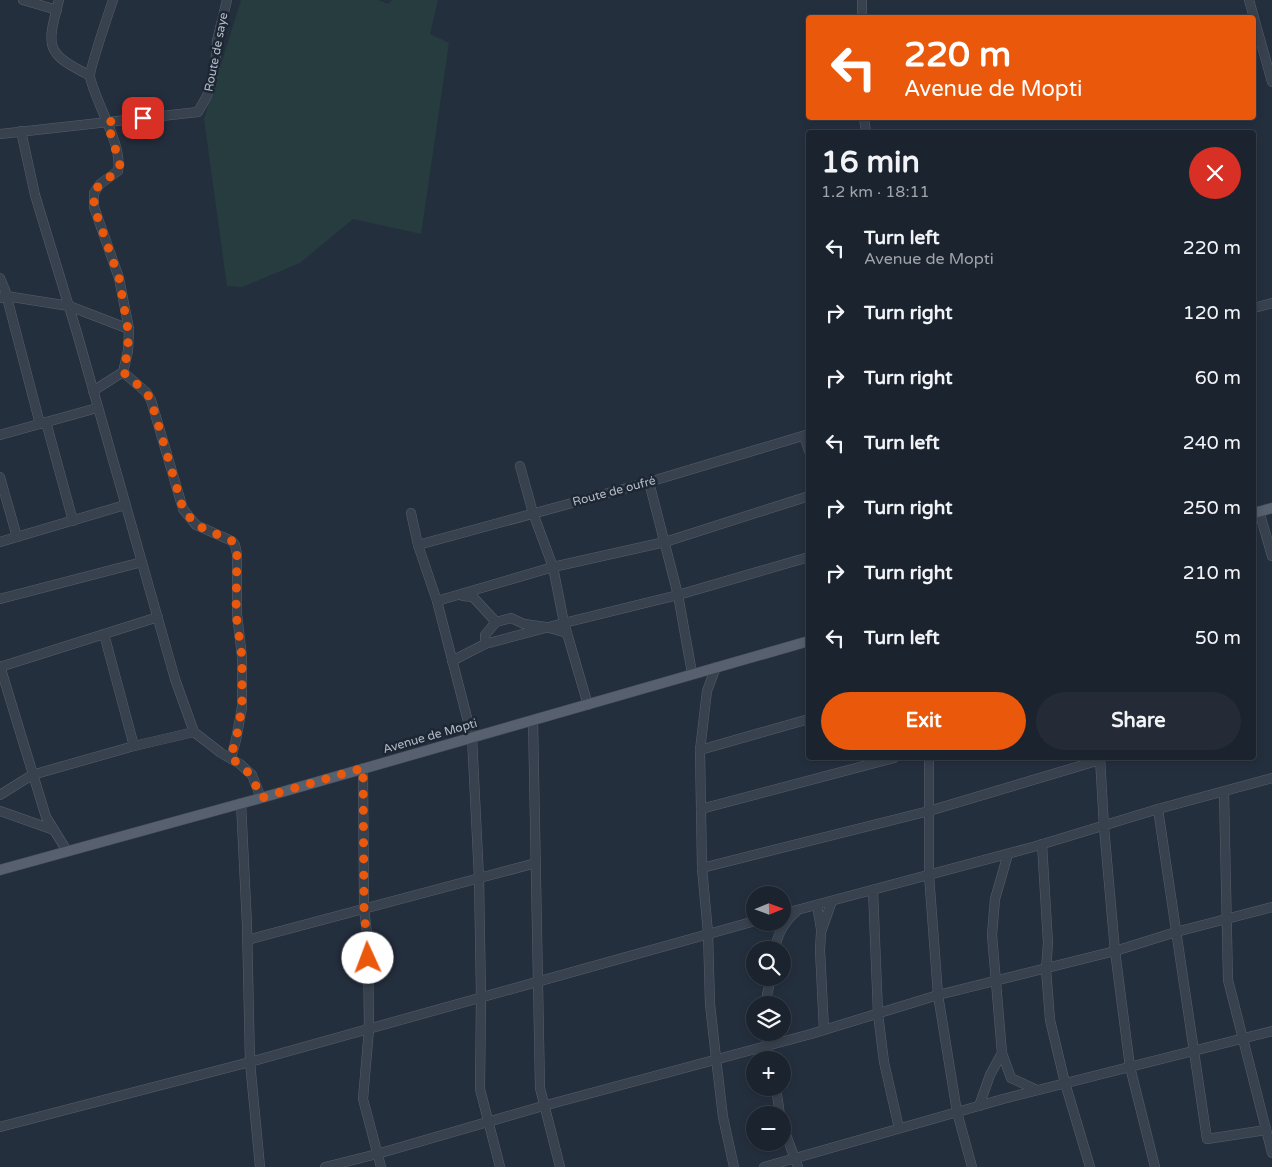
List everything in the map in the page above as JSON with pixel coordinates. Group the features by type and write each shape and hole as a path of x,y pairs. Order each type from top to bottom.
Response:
{"main road":[{"path":"1256,512 1272,508"},
{"name":"Avenue de Mopti","path":"0,870 261,798 806,642"}],"street":[{"path":"23,0 57,10"},
{"path":"59,0 50,38 52,46 57,55 66,63 89,75"},
{"path":"93,391 123,372 128,351 128,330 119,278 94,207 94,192 100,184 118,171 120,164 107,122 89,75 113,0"},
{"name":"Route de saye","path":"0,134 198,112 207,96 215,66 217,41 227,0"},
{"path":"862,0 862,15"},
{"path":"1249,0 1253,15"},
{"path":"1256,25 1272,82"},
{"path":"21,131 35,195 69,306 175,680 194,732 240,764 252,775 261,798"},
{"path":"0,278 3,297 72,521"},
{"path":"3,297 69,306 128,330"},
{"path":"1256,307 1272,302"},
{"path":"123,372 146,392 151,400 183,509 196,525 232,541 235,545 237,554 236,614 242,657 242,707 236,740 230,758"},
{"path":"0,435 97,408"},
{"name":"Route de oufré","path":"418,545 649,482 806,435"},
{"path":"520,466 553,567 564,623 588,705"},
{"path":"0,477 17,537"},
{"path":"649,482 678,595 692,673"},
{"path":"437,602 553,567 665,542 806,497"},
{"path":"0,542 125,505"},
{"path":"1256,512 1272,556"},
{"path":"411,513 418,545 437,602 472,737 479,878 480,1089 500,1167"},
{"path":"452,661 484,644 678,595 806,558"},
{"path":"0,599 142,562"},
{"path":"458,595 473,597 496,622"},
{"path":"68,851 46,817 0,666 158,618"},
{"path":"484,644 485,635 496,622 511,618 524,624 546,627 567,633"},
{"path":"104,634 134,746"},
{"path":"716,667 707,691 700,750 702,868 708,933 710,1004 723,1117 734,1167"},
{"path":"533,720 540,1088 543,1106 560,1167"},
{"path":"700,750 806,720"},
{"path":"0,795 32,774 134,746 194,732"},
{"path":"701,809 886,760"},
{"path":"930,760 929,875 938,995 957,1112 972,1167"},
{"path":"702,868 929,810 1097,760"},
{"path":"1100,760 1115,952 1130,1067 1155,1167"},
{"path":"363,768 364,908 368,941 369,1028 364,1099 381,1167"},
{"path":"791,912 1008,854 1104,827 1158,809 1272,778"},
{"path":"1224,792 1228,980 1272,1154"},
{"path":"241,803 250,1062 260,1167"},
{"path":"1158,809 1208,1139 1266,1130"},
{"path":"0,811 54,830"},
{"path":"1042,844 1048,943 1046,969 1050,1020 1064,1084 1090,1167"},
{"path":"1008,854 995,899 992,935 1002,1053 1011,1078 1037,1090"},
{"path":"247,940 536,862"},
{"path":"873,890 878,1014 884,1062 899,1128"},
{"path":"824,1030 820,950 822,932 832,901"},
{"path":"817,905 822,932"},
{"path":"325,1167 716,1058 824,1030 938,995 1115,952 1228,917 1272,907"},
{"path":"776,941 786,920 799,910"},
{"path":"0,1127 250,1062 746,923"},
{"path":"764,1167 796,1163 899,1128 1037,1090 1243,1040 1272,1031"},
{"path":"767,1041 768,1051"},
{"path":"979,1106 990,1075 1002,1053"},
{"path":"791,1149 796,1163"}],"green space":[{"path":"241,0 378,0 388,4 392,0 438,0 430,34 449,43 421,234 353,219 300,263 242,287 227,286 204,119"}],"route":[{"path":"143,118 107,122 120,164 118,171 100,184 94,192 96,215 104,232 119,278 128,330 128,351 123,372 146,392 151,400 183,509 196,525 232,541 235,545 237,554 236,614 242,657 242,707 236,740 230,758 252,775 261,798 363,768 364,908 368,958"}]}
